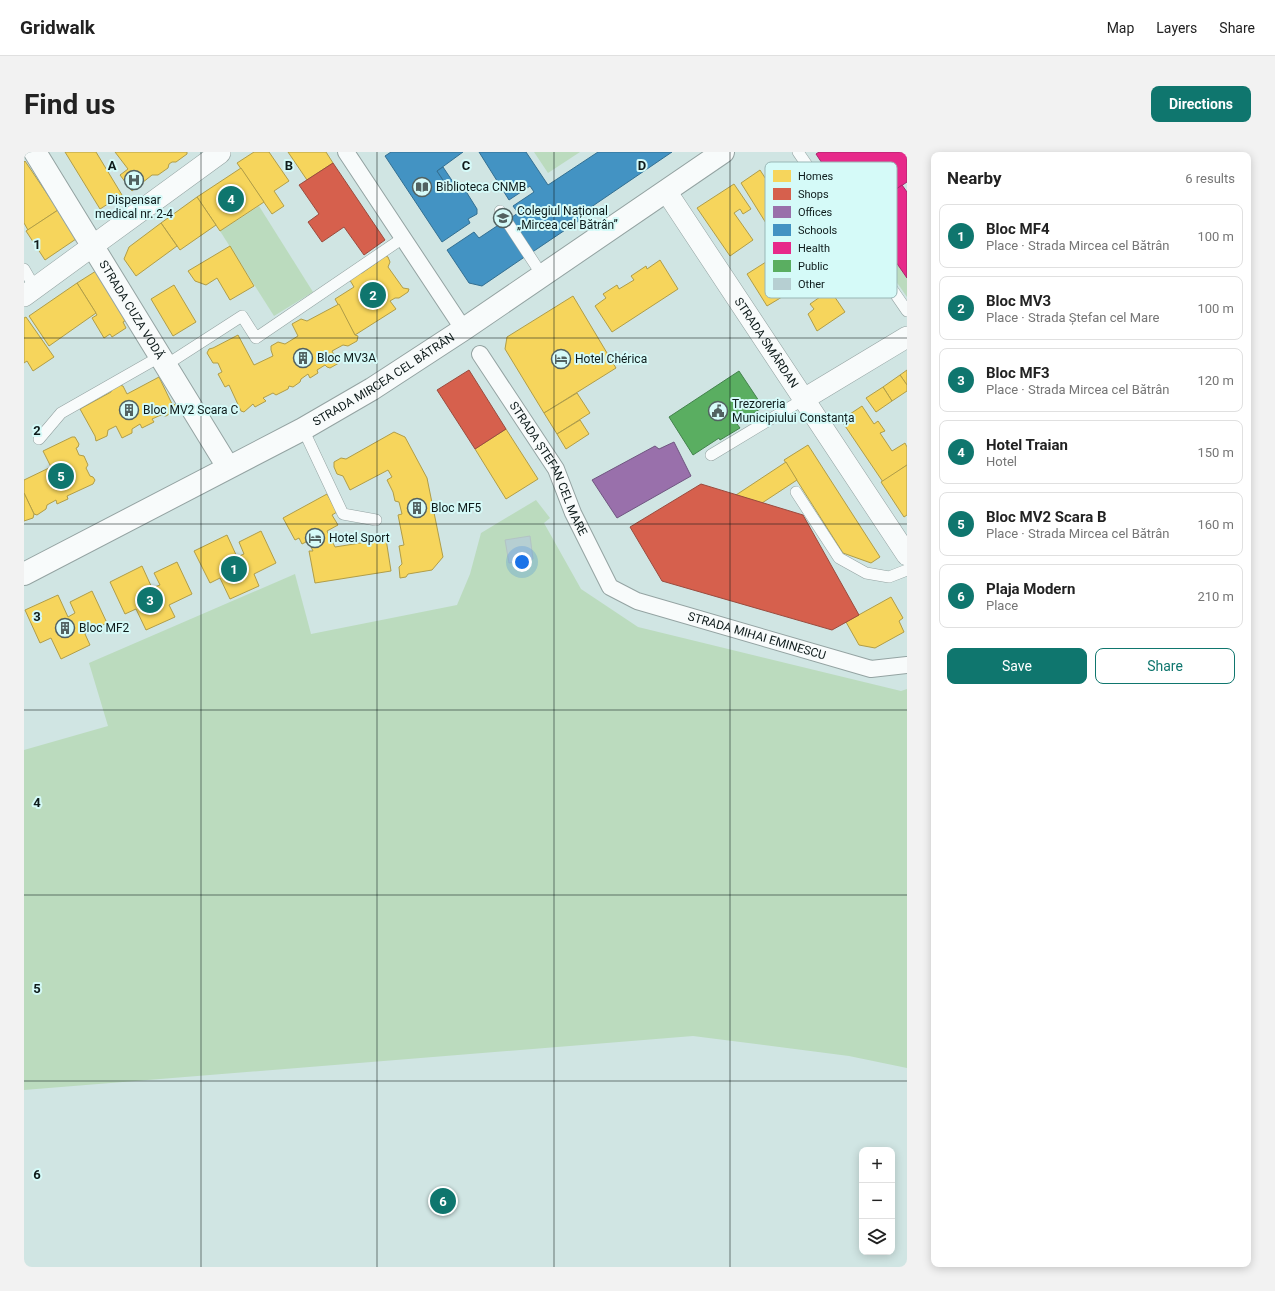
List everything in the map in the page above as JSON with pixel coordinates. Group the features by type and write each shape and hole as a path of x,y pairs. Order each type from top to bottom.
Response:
{"main road":[{"name":"STRADA CUZA VODĂ","path":"35,152 228,467"},
{"name":"STRADA MIRCEA CEL BĂTRÂN","path":"24,574 303,429 372,388 464,329 723,152"}],"street":[{"path":"346,152 458,321"},
{"path":"30,292 220,153"},
{"name":"STRADA SMÂRDAN","path":"666,191 907,555"},
{"path":"804,399 907,337"},
{"name":"STRADA ȘTEFAN CEL MARE","path":"480,354 556,469 573,513 610,586"},
{"name":"STRADA MIHAI EMINESCU","path":"610,586 637,601 871,670 907,665"}],"lane":[{"path":"798,152 805,162"},
{"path":"500,211 542,275"},
{"path":"39,439 62,413 163,360 242,316 256,338 403,238"},
{"path":"24,269 30,292"},
{"path":"897,296 907,311"},
{"path":"711,455 804,399"},
{"path":"303,429 343,514 376,520"},
{"path":"796,492 839,558 866,573 881,576 888,577 907,570"}],"green space":[{"path":"534,152 580,152 548,173"},
{"path":"259,206 313,292 274,316 220,231"},
{"path":"897,264 907,278 907,297 897,283"},
{"path":"536,500 550,518 544,523 581,589 638,627 901,691 907,689 907,1068 849,1056 693,1036 24,1090 24,750 108,726 89,663 295,574 311,634 457,605 470,574 481,533"}],"building: Homes":[{"path":"65,152 96,152 122,195 100,209"},
{"path":"115,152 187,152 187,154 176,162 169,164 168,168 158,175 152,175 132,191 120,175 128,169"},
{"path":"254,152 269,152 289,181 274,191 284,206 272,214 237,163"},
{"path":"288,152 326,152 333,163 307,180"},
{"path":"25,161 58,210 28,230 24,223"},
{"path":"241,168 264,202 220,231 197,197"},
{"path":"760,170 765,178 765,222 741,183"},
{"path":"734,184 751,209 743,214 740,209 734,213 753,240 730,256 697,208"},
{"path":"197,197 216,225 180,250 161,223"},
{"path":"58,210 76,239 45,260 26,231"},
{"path":"161,223 177,246 136,276 124,259 129,247"},
{"path":"230,246 254,286 230,300 217,278 206,285 195,281 188,271"},
{"path":"384,255 388,257 390,262 388,267 403,288 409,289 408,292 399,298 395,298 390,301 396,309 355,335 335,299 354,287 348,277 356,272 362,273 379,261"},
{"path":"660,260 678,289 612,332 595,306 606,298 603,294 617,285 619,289 634,280 631,276 646,266 647,269"},
{"path":"765,263 765,298 780,298 767,306 747,274"},
{"path":"96,271 128,319 123,322 126,328 112,337 110,334 104,338 92,318 97,315 77,283"},
{"path":"77,283 96,313 49,346 29,316"},
{"path":"174,285 196,322 173,336 151,299"},
{"name":"Hotel Chérica","path":"573,296 616,368 544,413 505,349 507,337"},
{"path":"819,298 835,298 845,312 817,331 808,314 814,309 810,304"},
{"name":"Bloc MV3A","path":"339,304 355,335 358,336 357,341 348,346 343,345 332,351 335,357 340,358 339,363 330,368 325,365 317,370 318,373 310,378 308,374 293,387 289,386 288,389 276,395 273,393 263,398 266,401 255,407 253,404 244,412 241,411 229,385 225,387 218,374 222,372 218,363 213,363 207,353 209,349 238,335 254,365 273,356 271,346 278,342 285,344 298,336 292,324 301,319 307,321"},
{"path":"26,317 54,357 33,371 27,361 24,363 24,318"},
{"path":"907,370 907,385 900,375"},
{"path":"900,375 907,385 907,391 892,401 883,387"},
{"name":"Bloc MV2 Scara C","path":"159,377 172,404 176,405 178,409 166,416 161,415 152,419 154,422 142,428 140,424 132,429 132,433 122,438 116,426 108,430 107,436 96,441 95,436 80,409 111,392 112,388 119,385 123,386 127,394"},
{"path":"883,387 892,401 876,412 866,398"},
{"path":"577,393 590,413 557,434 544,413"},
{"path":"862,406 874,424 878,421 885,431 880,433 892,451 905,443 907,447 907,465 883,482 841,420"},
{"path":"580,420 589,434 566,449 557,434"},
{"path":"506,429 538,479 506,499 475,449"},
{"name":"Bloc MF5","path":"394,432 405,437 427,478 443,557 432,570 408,574 406,577 400,578 399,567 402,564 399,546 404,545 398,515 402,514 399,502 395,501 393,492 387,480 392,477 388,470 350,490 343,476 337,474 334,467 334,462 341,458 346,459"},
{"path":"72,437 75,437 79,444 76,448 79,455 84,456 88,465 86,468 90,476 95,480 93,484 67,496 68,499 57,504 56,500 47,505 46,509 37,515 34,514 24,493 24,480 51,467 43,451"},
{"path":"808,445 880,557 871,563 843,553 784,460"},
{"path":"786,462 797,480 762,503 736,495"},
{"path":"907,465 907,515 904,517 881,482"},
{"path":"24,493 34,514 33,518 24,521"},
{"name":"Hotel Sport","path":"327,494 337,512 332,515 338,525 327,531 335,547 386,539 391,571 315,583 309,551 313,551 308,541 302,544 299,538 295,540 283,518"},
{"path":"261,531 276,563 254,574 259,586 230,599 220,578 210,583 194,551 227,535 237,557 244,554 239,542"},
{"path":"177,562 192,594 169,605 175,617 146,630 136,609 125,614 110,582 142,566 152,588 160,585 154,573"},
{"name":"Bloc MF2","path":"92,591 107,623 85,634 90,645 61,659 51,638 40,643 25,610 58,595 68,617 75,613 70,602"},
{"path":"891,597 903,618 899,621 904,632 875,648 859,645 846,622"}],"building: Shops":[{"path":"333,163 385,240 364,255 344,227 322,242 308,222 319,214 299,185"},
{"path":"469,370 506,429 475,449 437,390"},
{"path":"701,484 803,515 859,615 832,630 662,581 630,527"}],"building: Offices":[{"path":"674,442 691,476 617,518 592,480 655,446 659,449"}],"building: Schools":[{"path":"391,152 463,152 437,171 449,189 456,184 462,185 477,209 477,214 468,219 470,223 442,242 385,156"},
{"path":"479,152 526,152 548,185 598,152 672,152 578,216 580,220 531,253 509,219 518,213 513,206 534,192 530,186 509,200"},
{"path":"443,167 455,185 449,189 437,171"},
{"path":"503,222 526,256 482,286 469,283 447,250 474,232 479,238"}],"building: Health":[{"path":"819,152 907,152 907,182 897,189 897,162 821,162 816,154"},
{"path":"902,185 907,192 907,278 897,264 897,188"}],"building: Public":[{"path":"739,371 763,407 737,424 740,428 720,440 719,438 693,455 669,417"}],"building: Other":[{"path":"530,536 533,559 509,563 505,540"}],"place":[{"name":"Dispensar medical nr. 2-4","path":"134,180"},
{"name":"Biblioteca CNMB","path":"422,187"},
{"name":"Hotel Traian","path":"231,199"},
{"name":"Colegiul Național „Mircea cel Bătrân”","path":"503,218"},
{"name":"Bloc MV3","path":"373,295"},
{"name":"Bloc MV3A","path":"303,358"},
{"name":"Hotel Chérica","path":"561,359"},
{"name":"Bloc MV2 Scara C","path":"129,410"},
{"name":"Trezoreria Municipiului Constanța","path":"718,411"},
{"name":"Bloc MV2 Scara B","path":"61,476"},
{"name":"Bloc MF5","path":"417,508"},
{"name":"Hotel Sport","path":"315,538"},
{"name":"Bloc MF4","path":"234,569"},
{"name":"Bloc MF3","path":"150,600"},
{"name":"Bloc MF2","path":"65,628"},
{"name":"Plaja Modern","path":"443,1201"}]}
